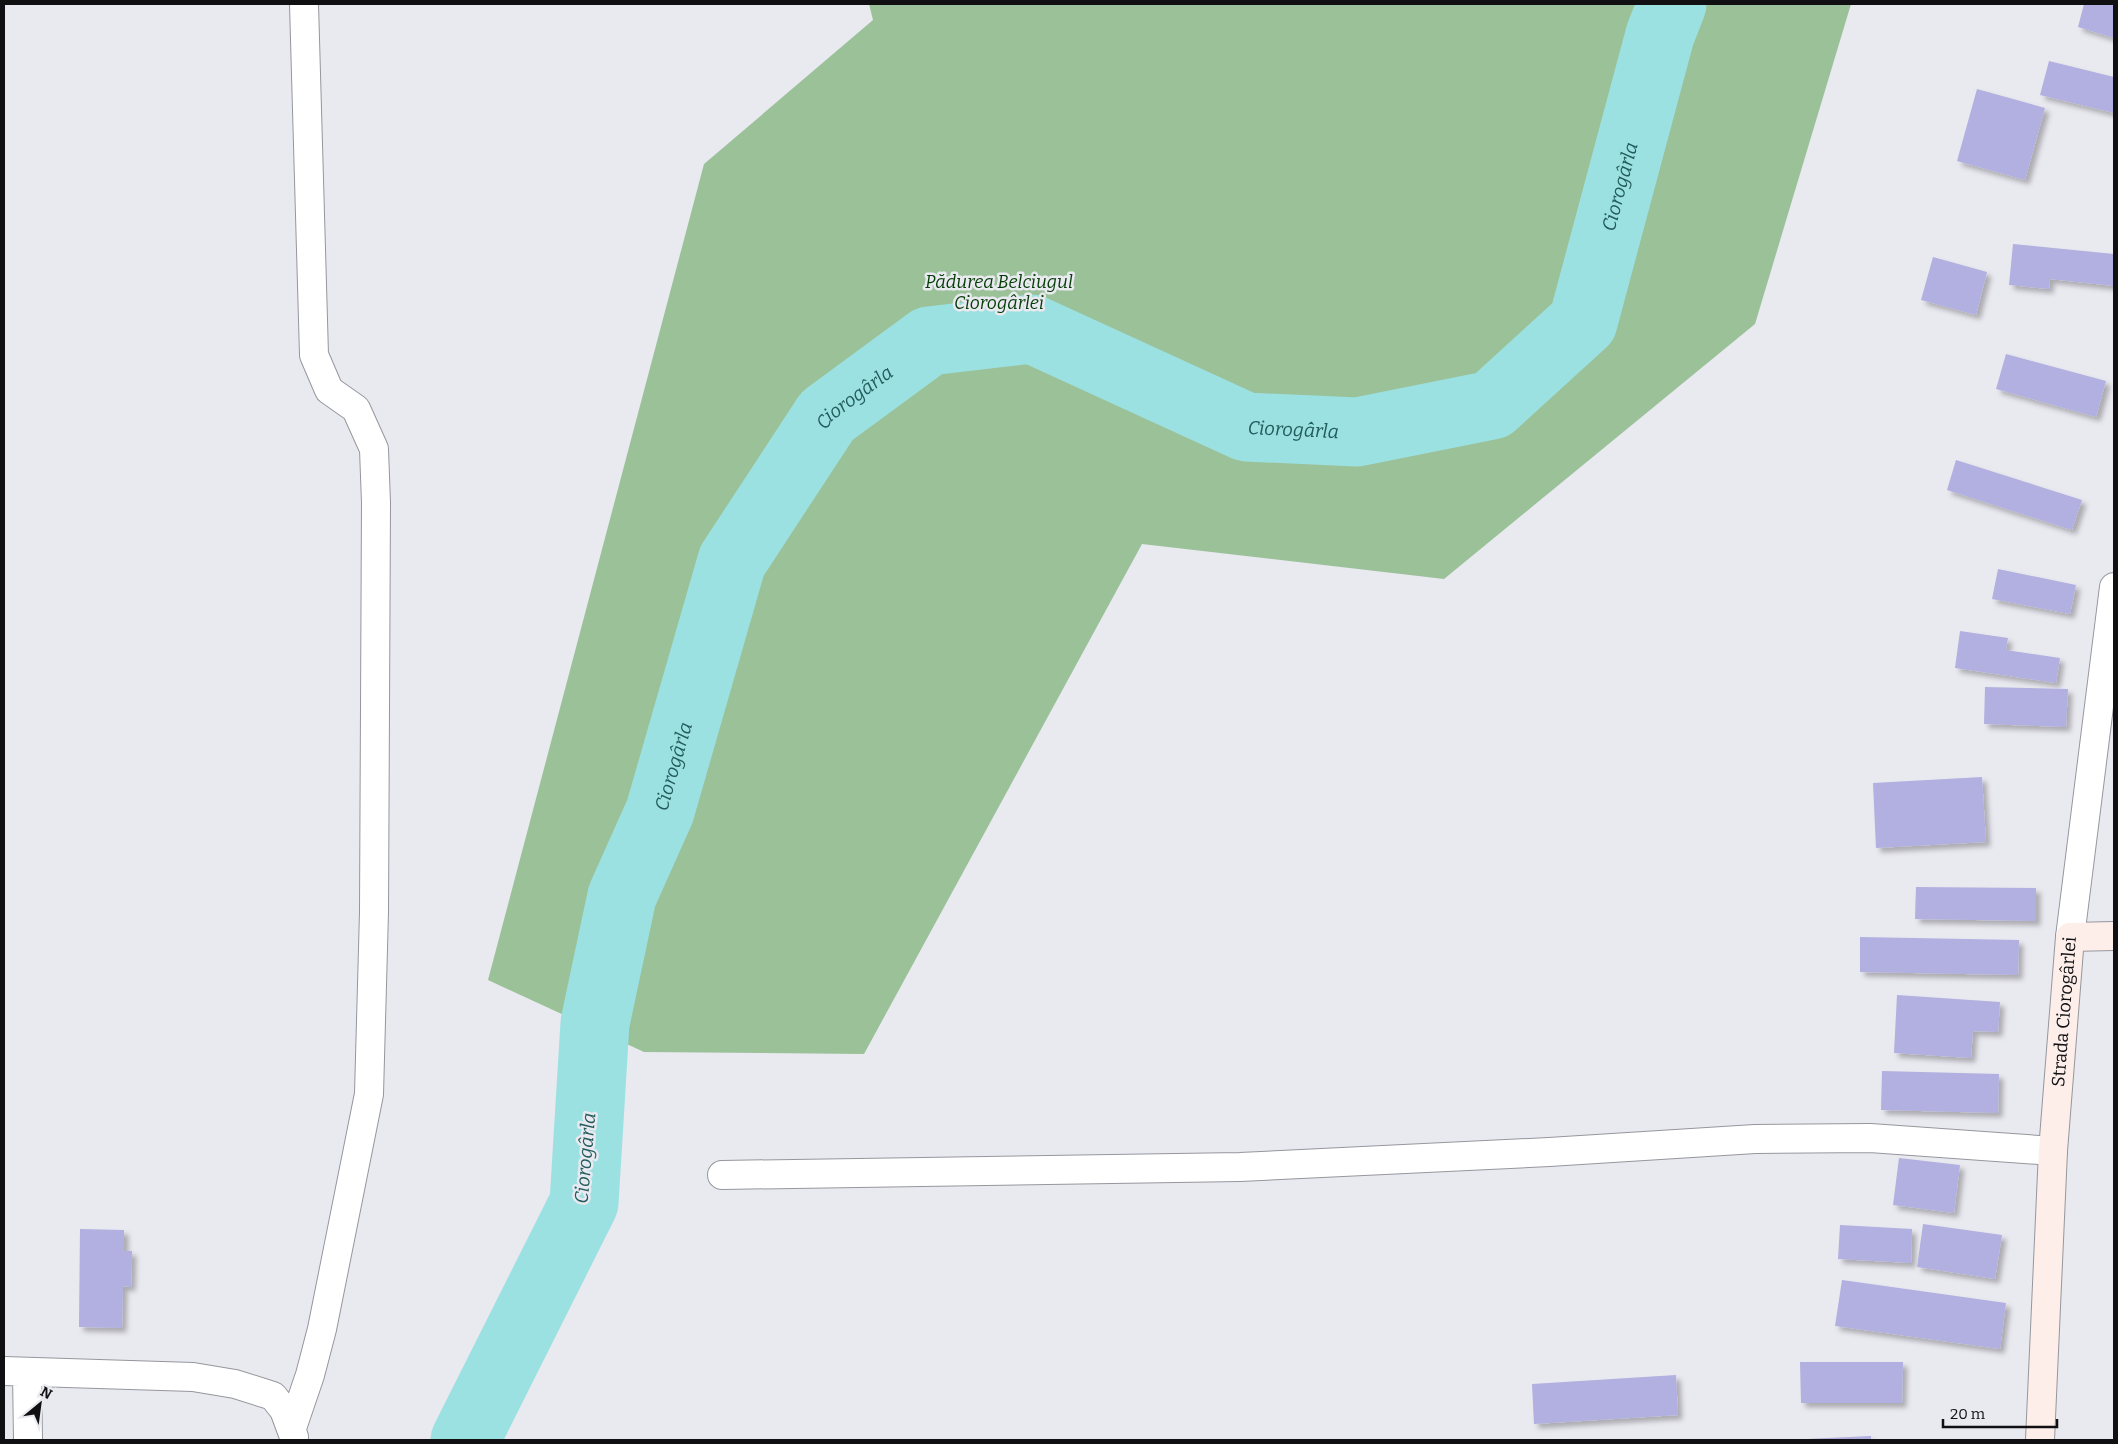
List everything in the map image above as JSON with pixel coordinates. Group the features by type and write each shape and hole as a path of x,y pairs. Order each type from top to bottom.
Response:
{"street":[{"path":"293,1434 322,1329 369,1094 374,912 376,503 374,449 356,409 329,390 314,355 304,4"},
{"name":"Strada Ciorogârlei","path":"2040,1440 2053,1150 2070,937 2114,587"},
{"path":"2070,937 2114,936"},
{"path":"722,1175 1240,1167 1550,1152 1755,1139 1870,1138 2053,1150"},
{"path":"28,1440 16,1372 193,1378 235,1384 273,1396 284,1410 293,1434"}],"green space":[{"name":"Pădurea Belciugul Ciorogârlei","path":"869,4 1851,4 1755,324 1444,579 1142,544 864,1054 644,1052 488,980 704,164 873,20"}],"building":[{"path":"2084,4 2114,4 2114,38 2078,27"},
{"path":"2049,61 2114,77 2114,113 2040,95"},
{"path":"1977,89 2045,108 2025,180 1957,161"},
{"path":"2013,244 2114,254 2114,286 2050,279 2049,289 2009,285"},
{"path":"1933,257 1987,272 1976,315 1921,300"},
{"path":"2006,354 2106,381 2096,417 1996,389"},
{"path":"1956,460 2082,500 2072,530 1947,490"},
{"path":"1998,569 2076,585 2070,614 1992,599"},
{"path":"1960,631 2008,638 2006,650 2060,658 2056,683 1955,668"},
{"path":"1985,687 2068,689 2066,727 1984,724"},
{"path":"1982,777 1986,842 1876,848 1873,783"},
{"path":"1916,887 2036,888 2036,921 1915,919"},
{"path":"1860,937 2019,940 2018,975 1860,972"},
{"path":"1897,995 2000,1002 1998,1032 1973,1031 1971,1058 1894,1053"},
{"path":"1882,1071 1999,1074 1998,1113 1881,1110"},
{"path":"1899,1158 1960,1165 1954,1213 1893,1205"},
{"path":"1923,1224 2002,1235 1995,1279 1917,1267"},
{"path":"1840,1225 1912,1229 1911,1263 1838,1259"},
{"path":"80,1229 124,1230 124,1251 132,1251 131,1287 123,1286 122,1328 79,1327"},
{"path":"1842,1280 2006,1303 2000,1349 1835,1326"},
{"path":"1800,1362 1903,1362 1902,1403 1801,1403"},
{"path":"1676,1375 1678,1415 1534,1424 1532,1384"},
{"path":"1871,1436 1871,1440 1806,1440 1806,1439"}],"waterway":[{"name":"Ciorogârla","path":"465,1440 584,1203 595,1023 622,896 660,811 732,561 827,416 929,341 1032,329 1246,427 1357,432 1492,405 1583,322 1660,35 1672,4"}]}
